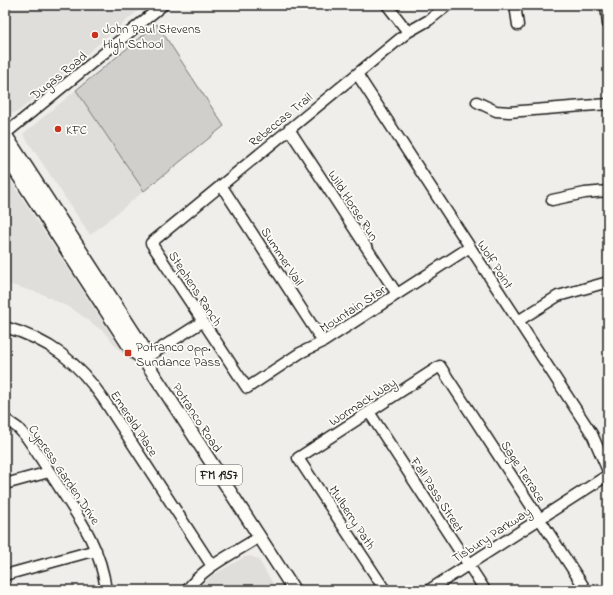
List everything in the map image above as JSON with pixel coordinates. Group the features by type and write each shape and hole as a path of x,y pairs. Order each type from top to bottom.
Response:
{"main road":[{"name":"Potranco Road","path":"5,134 142,345 144,360"},
{"name":"Potranco Road","path":"5,155 132,351 144,360 294,590"}],"street":[{"name":"Dugas Road","path":"5,134 163,5"},
{"path":"387,5 408,32"},
{"name":"Rebeccas Trail","path":"150,243 408,32 429,20 448,5"},
{"path":"515,5 518,25"},
{"path":"606,5 608,24"},
{"name":"Wolf Point","path":"357,74 592,434 608,471"},
{"path":"478,102 496,111 509,112 608,104"},
{"name":"Wild Horse Run","path":"290,129 397,294"},
{"name":"Summer Vail","path":"221,185 323,342"},
{"path":"552,200 578,194 608,191"},
{"name":"Stephens Ranch","path":"150,243 247,388"},
{"name":"Mountain Star","path":"247,388 300,353 323,342 470,247"},
{"path":"518,321 562,294 608,282"},
{"path":"144,360 202,322"},
{"name":"Emerald Place","path":"5,327 29,335 51,346 68,358 90,380 212,566"},
{"name":"Wormack Way","path":"298,458 440,366"},
{"name":"Sage Terrace","path":"440,366 586,590"},
{"name":"Fall Pass Street","path":"370,412 485,590"},
{"name":"Cypress Garden Drive","path":"5,419 14,425 24,435 86,528 102,567 106,590"},
{"name":"Mulberry Path","path":"298,458 385,590"},
{"path":"5,484 49,472"},
{"name":"Tisbury Parkway","path":"429,590 608,475"},
{"path":"186,590 198,577 212,566 259,537"},
{"path":"5,575 96,550"}],"shaded area":[{"path":"5,5 145,5 19,111 8,114 5,113"},
{"path":"157,24 224,126 144,191 76,90"},
{"path":"76,90 144,191 90,235 23,134"},
{"path":"5,172 128,360 104,332 74,310 42,294 5,283"},
{"path":"250,556 258,559 277,590 195,590 210,577 244,557"}],"place":[{"name":"John Paul Stevens High School","path":"95,35"},
{"name":"KFC","path":"58,129"},
{"name":"Potranco opp. Sundance Pass","path":"128,353"}]}
